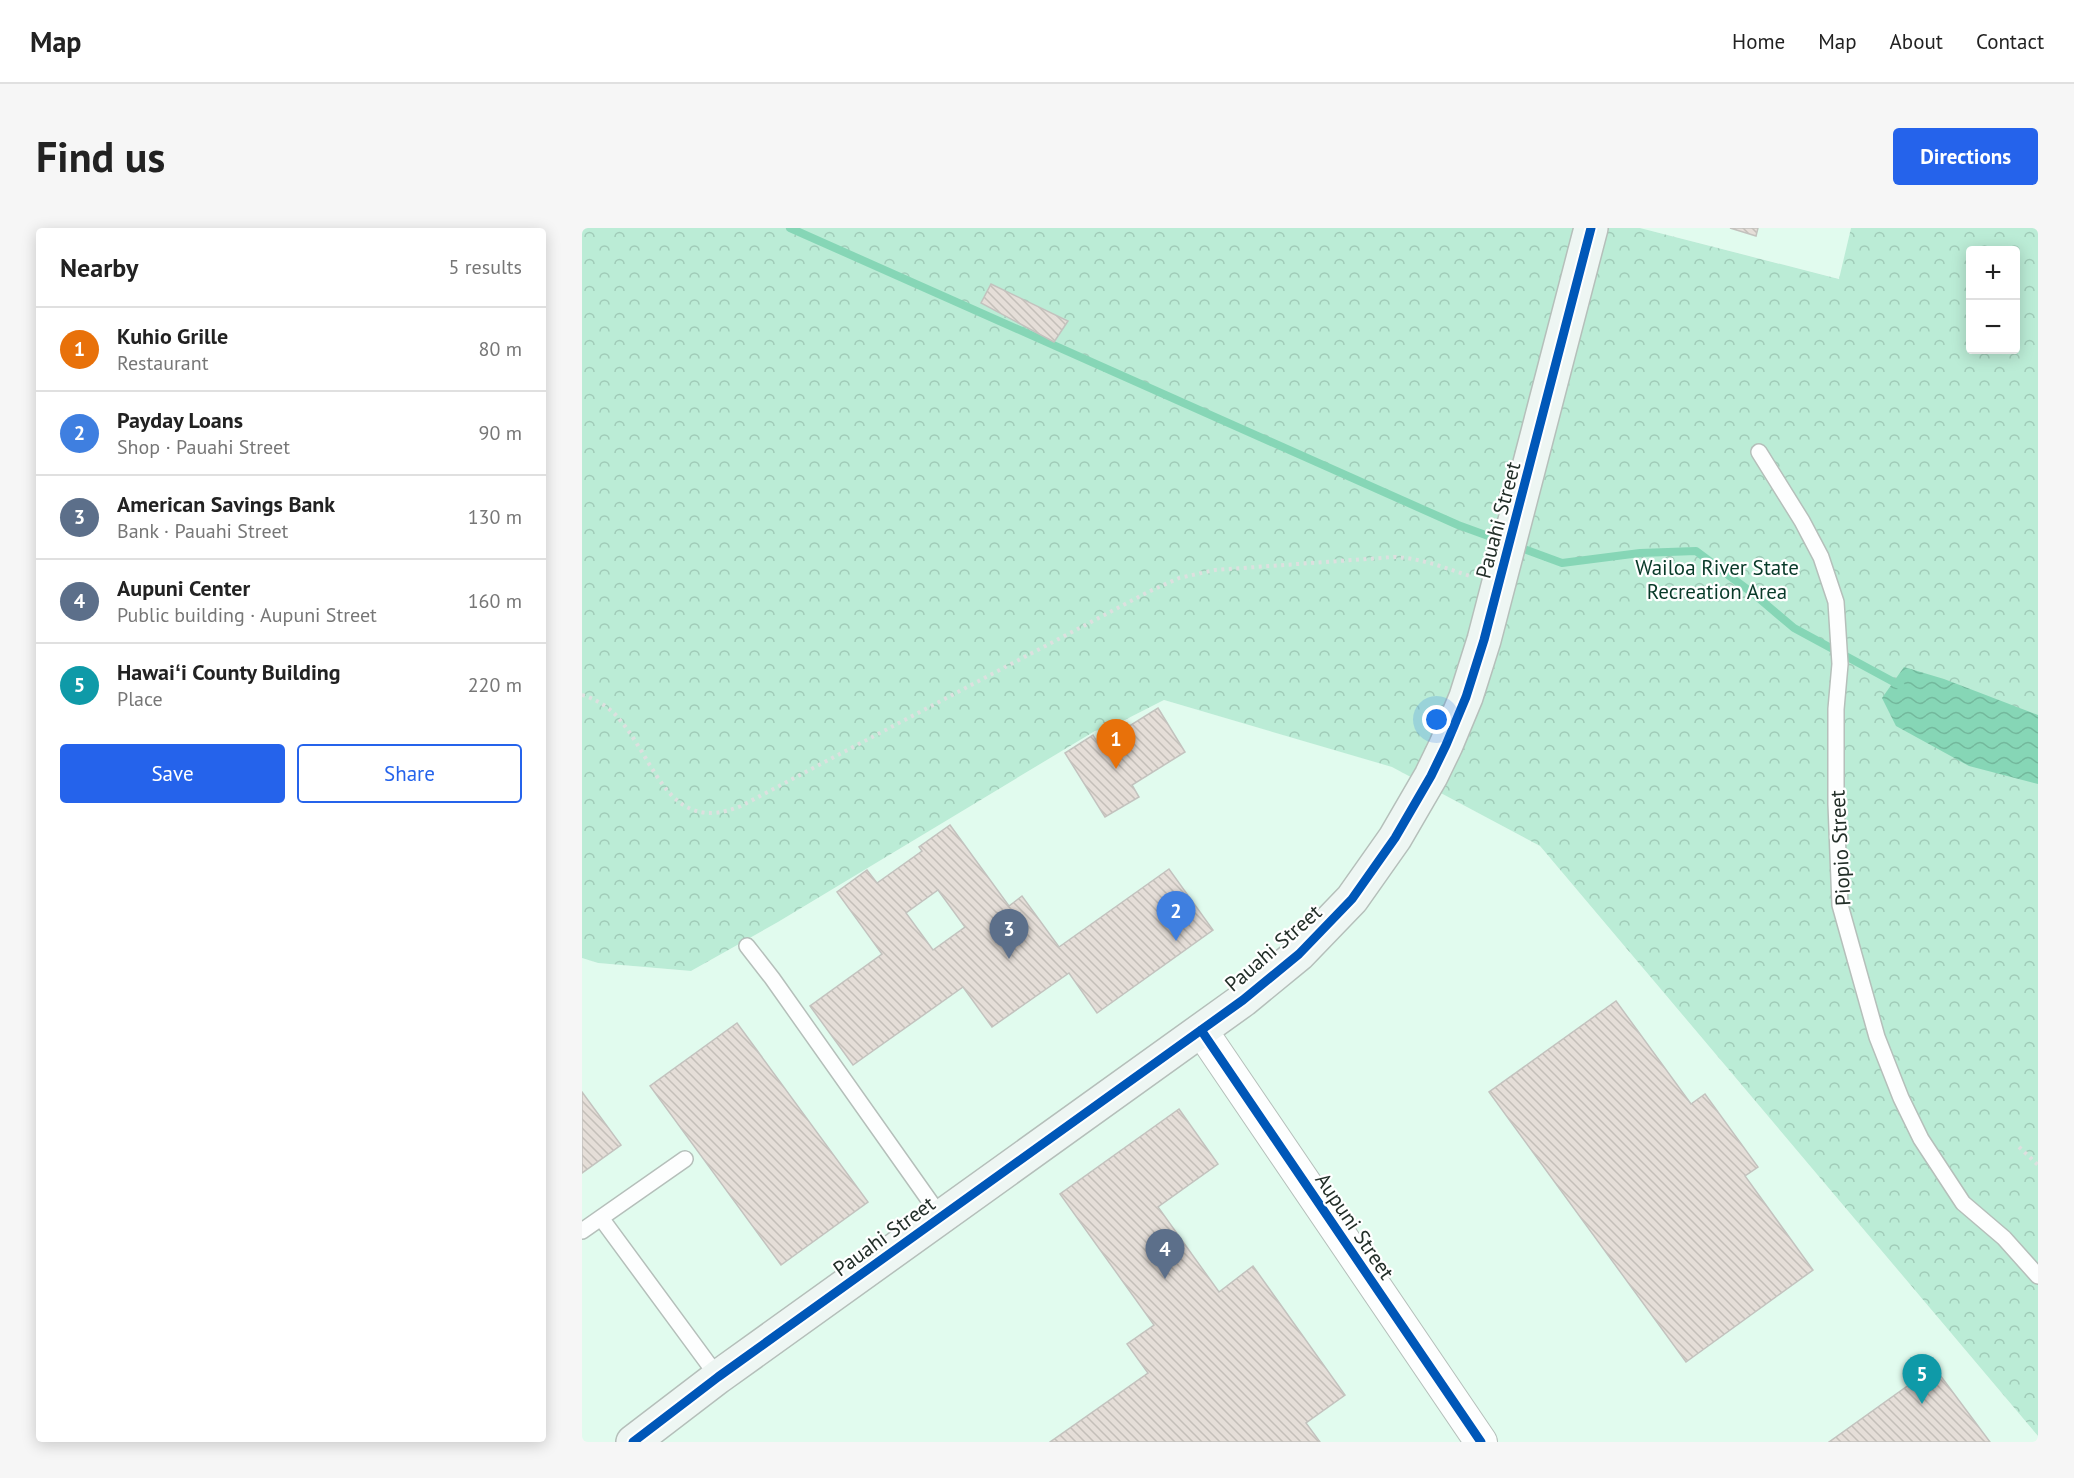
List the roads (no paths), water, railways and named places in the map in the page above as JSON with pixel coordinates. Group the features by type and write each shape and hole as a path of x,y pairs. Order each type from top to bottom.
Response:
{"street":[{"name":"Pauahi Street","path":"633,1442 718,1377 1201,1030 1278,972 1352,898 1395,838 1431,776 1458,718 1499,586 1591,228"},
{"name":"Aupuni Street","path":"1201,1030 1480,1442"}],"lane":[{"name":"Piopio Street","path":"1759,452 1802,521 1821,557 1836,602 1840,664 1836,710 1836,804 1840,905 1858,976 1877,1037 1901,1098 1921,1139 1964,1203 2004,1238 2038,1276"},
{"path":"747,946 941,1217"},
{"path":"582,1231 686,1159"},
{"path":"601,1218 718,1377"}],"water":[{"path":"1904,667 1944,679 2038,715 2038,784 1969,766 1896,726 1882,698"}],"waterway":[{"path":"790,228 1458,525 1502,541"},
{"path":"1516,546 1562,563 1640,553 1696,551 1755,595 1794,628 1901,686"}],"place":[{"name":"Kuhio Grille","path":"1116,769"},
{"name":"Payday Loans","path":"1176,941"},
{"name":"American Savings Bank","path":"1009,959"},
{"name":"Aupuni Center","path":"1165,1279"},
{"name":"Hawaiʻi County Building","path":"1922,1404"}],"park label":[{"name":"Wailoa River State Recreation Area","path":"1717,579"}]}
